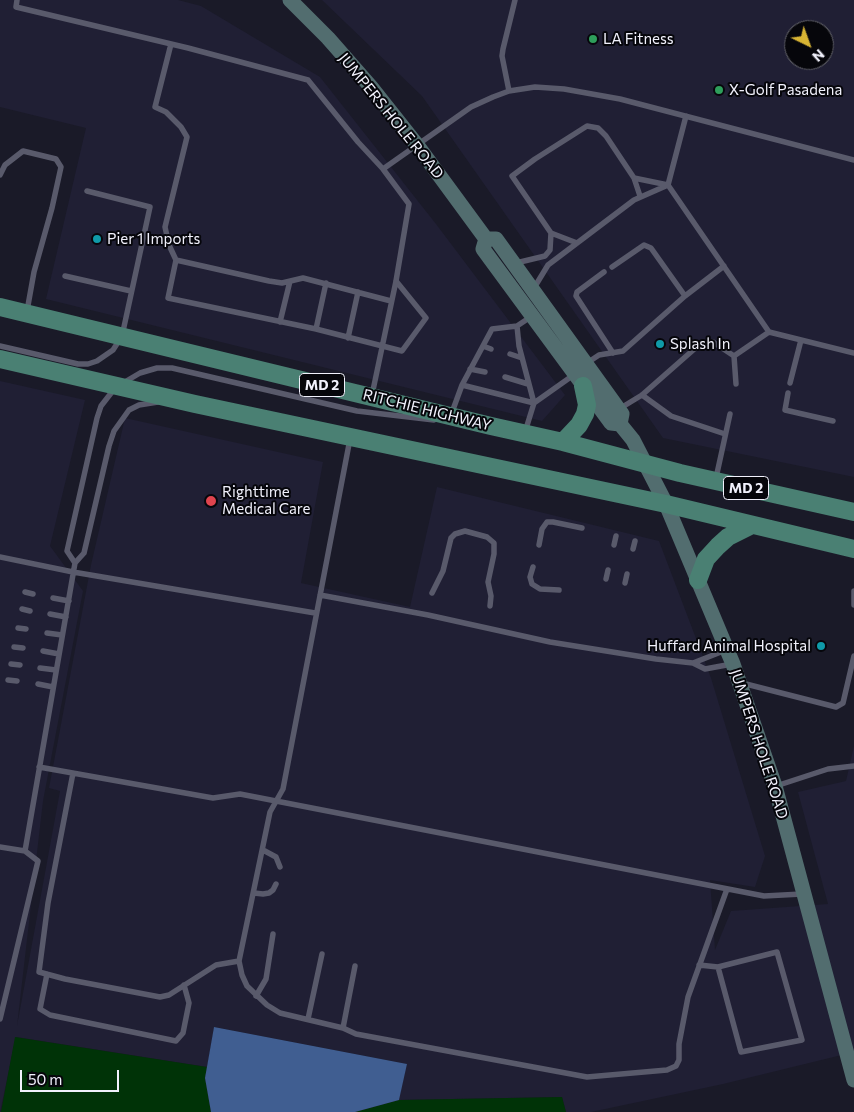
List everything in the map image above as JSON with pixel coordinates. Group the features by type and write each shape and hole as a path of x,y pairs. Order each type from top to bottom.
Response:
{"main road":[{"name":"JUMPERS HOLE ROAD","path":"290,0 334,45 371,87 417,145 486,239"},
{"name":"JUMPERS HOLE ROAD","path":"486,239 496,239 533,290 581,375 611,423 619,417"},
{"name":"JUMPERS HOLE ROAD","path":"486,239 483,250 532,316 619,417 666,504 733,664 775,786 847,1043 854,1080"},
{"name":"RITCHIE HIGHWAY","path":"0,307 563,442 644,464 854,512"},
{"name":"MD 2","path":"0,359 116,387 666,504 854,549"},
{"path":"563,442 579,425 585,414 587,405 581,375"},
{"path":"698,580 706,559 718,546 728,537 752,525"}],"lane":[{"path":"17,0 16,8 171,44 308,80 358,142 383,169 409,204 396,281 371,397"},
{"path":"508,91 502,56 515,0"},
{"path":"171,44 155,107 166,112 181,127 187,137 165,227 169,245 176,260 168,298 316,329 402,351 426,318 396,281"},
{"path":"383,169 471,108 508,91 535,87 564,89 620,99 854,160"},
{"path":"668,185 686,116"},
{"path":"577,243 551,233 512,176 587,126 598,128 606,136 634,178 640,196"},
{"path":"0,175 5,165 23,151 56,159 61,167 34,272 26,313"},
{"path":"634,178 668,185 769,332 854,353"},
{"path":"533,290 548,265 640,196 668,185"},
{"path":"0,346 78,364 88,364 97,361 113,350 122,336 150,206 87,190"},
{"path":"514,263 545,256 550,250 551,233"},
{"path":"612,267 644,245 650,248 686,296"},
{"path":"176,260 282,283 303,278 391,301"},
{"path":"462,385 534,403 581,375 599,355 623,350 724,266"},
{"path":"604,272 577,292 576,296 613,353"},
{"path":"65,276 131,291"},
{"path":"280,322 290,281"},
{"path":"316,329 326,283"},
{"path":"348,338 358,292"},
{"path":"451,416 462,385 492,329 517,326 532,316"},
{"path":"517,326 522,358 534,403 525,433"},
{"path":"734,356 769,332"},
{"path":"790,383 801,340"},
{"path":"619,417 700,344 713,342 734,356"},
{"path":"483,346 492,349"},
{"path":"510,354 522,358"},
{"path":"734,356 736,384"},
{"path":"75,563 67,551 101,406 116,387 140,373 157,368 172,368 357,411 491,426"},
{"path":"470,369 485,372"},
{"path":"505,377 528,384"},
{"path":"788,393 785,410 832,421"},
{"path":"642,395 671,416 725,434"},
{"path":"25,851 73,572 75,563 84,553 114,431 129,410 149,403 195,404"},
{"path":"715,481 730,414"},
{"path":"350,437 283,789 270,812 239,961 247,986 268,1006 280,1013 344,1028 356,1034 587,1077 667,1070 676,1066 679,1060 679,1044 688,997 727,889"},
{"path":"539,545 542,529 547,522 582,528"},
{"path":"432,592 443,570 451,538 455,534 465,532 487,537 494,543 494,554 488,582 491,596 490,606"},
{"path":"614,545 616,536"},
{"path":"633,550 635,541"},
{"path":"0,557 73,572 316,613"},
{"path":"533,567 530,577 532,584 540,589 559,590"},
{"path":"606,579 608,570"},
{"path":"625,583 627,574"},
{"path":"854,591 854,605"},
{"path":"25,592 33,594"},
{"path":"320,595 428,615 550,642 693,663 705,669 733,664"},
{"path":"53,598 69,601"},
{"path":"22,609 30,611"},
{"path":"50,614 66,616"},
{"path":"18,628 26,629"},
{"path":"47,633 62,635"},
{"path":"14,647 23,648"},
{"path":"693,663 727,650"},
{"path":"44,651 59,654"},
{"path":"740,683 836,707 843,702 854,656"},
{"path":"11,664 20,665"},
{"path":"40,668 56,670"},
{"path":"8,680 17,681"},
{"path":"38,684 53,687"},
{"path":"775,786 828,769 854,766"},
{"path":"39,767 213,798 240,794 764,896 804,894"},
{"path":"73,773 48,904 39,972 65,979 160,997 169,995 216,965 239,961"},
{"path":"0,847 25,851 38,860 0,1019"},
{"path":"263,850 276,858 280,867"},
{"path":"254,893 269,893 276,884"},
{"path":"256,996 266,979 273,934"},
{"path":"699,965 718,967 777,952 802,1040 741,1052 718,967"},
{"path":"308,1019 322,954"},
{"path":"344,1028 355,966"},
{"path":"47,974 40,1009 50,1015 176,1041 183,1033 189,1003 184,985"}],"shaded area":[{"path":"0,0 178,0 201,6 320,77 436,224 565,395 542,421 46,299 86,128 0,107"},
{"path":"322,0 854,0 854,477 663,438 422,96"},
{"path":"0,381 85,400 50,546 83,591 43,801 17,1026 60,791 49,788 91,565 125,418 323,462 301,583 410,607 437,487 659,541 711,678 765,856 755,887 710,880 715,950 731,911 828,904 798,792 846,781 854,746 854,1052 723,1084 591,1112 566,1112 562,1097 399,1100 407,1064 214,1027 207,1067 16,1037 0,1112"}],"green space":[{"path":"15,1037 207,1067 205,1078 211,1112 1,1112"},
{"path":"562,1097 566,1112 355,1112 399,1100"}],"water":[{"path":"214,1027 407,1064 399,1100 355,1112 211,1112 205,1078"}],"place":[{"name":"LA Fitness","path":"593,39"},
{"name":"X-Golf Pasadena","path":"719,90"},
{"name":"Pier 1 Imports","path":"97,239"},
{"name":"Splash In","path":"660,344"},
{"name":"Righttime Medical Care","path":"211,501"},
{"name":"Huffard Animal Hospital","path":"821,646"}]}
